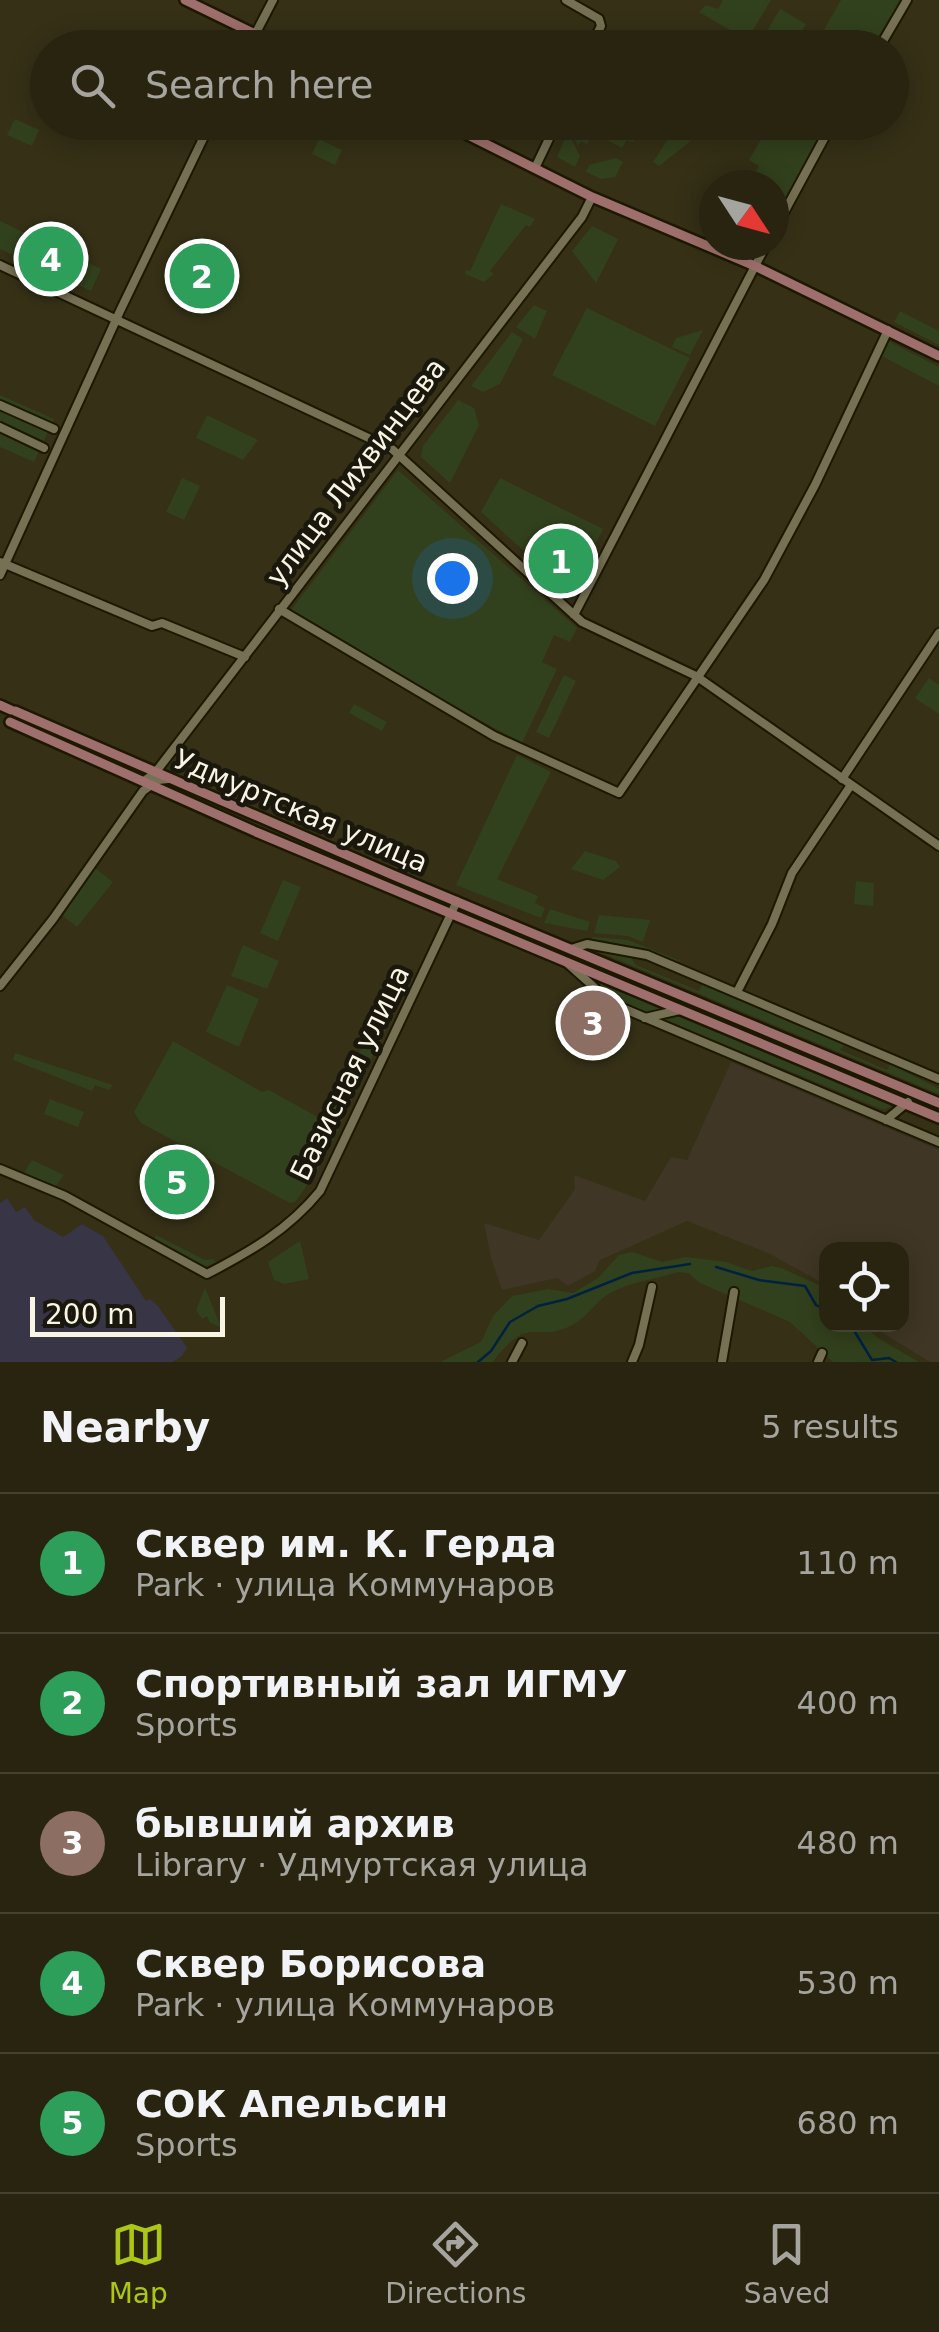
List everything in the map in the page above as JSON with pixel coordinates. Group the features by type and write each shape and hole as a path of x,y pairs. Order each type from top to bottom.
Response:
{"main road":[{"path":"186,0 247,30"},
{"path":"478,140 592,197 755,266 939,356"},
{"name":"Удмуртская улица","path":"0,705 8,716 94,759 150,780 256,832 939,1118"},
{"name":"Удмуртская улица","path":"8,716 99,748 150,780 168,779 939,1102"},
{"path":"94,759 99,748"},
{"path":"256,832 261,820"},
{"path":"387,888 392,876"},
{"path":"536,949 541,937"}],"street":[{"path":"257,30 273,0"},
{"path":"566,0 599,19 598,30"},
{"path":"889,30 907,0"},
{"path":"0,575 2,563 202,140"},
{"path":"534,168 547,140"},
{"path":"789,203 823,140"},
{"name":"улица Лихвинцева","path":"0,986 279,609 582,217 592,197"},
{"path":"574,614 758,260"},
{"path":"0,265 398,453 582,622 696,676 939,846"},
{"path":"279,609 494,736 620,792 696,676 738,622 783,546 888,330"},
{"path":"0,405 54,429"},
{"path":"0,427 44,448"},
{"path":"2,563 152,626 162,624 245,657"},
{"path":"842,779 939,633"},
{"path":"737,992 792,874 851,785"},
{"name":"Базисная улица","path":"0,1168 65,1196 207,1274 258,1247 283,1230 320,1191 457,902"},
{"name":"Удмуртская улица","path":"571,949 587,944 647,955 939,1080"},
{"name":"Удмуртская улица","path":"563,960 614,1004 939,1142"},
{"path":"645,1018 682,1010"},
{"path":"886,1120 908,1102"},
{"path":"632,1362 652,1287"},
{"path":"722,1362 734,1292"},
{"path":"512,1362 522,1343"}],"shaded area":[{"path":"731,1062 939,1150 939,1362 930,1362 881,1332 909,1332 909,1242 819,1242 819,1281 770,1254 687,1221 600,1260 595,1271 568,1286 557,1278 502,1290 484,1223 539,1240 575,1189 574,1175 645,1201 671,1157 687,1160"},
{"path":"7,1198 16,1212 25,1207 34,1220 63,1237 82,1224 103,1236 146,1301 150,1299 158,1306 187,1348 182,1356 173,1362 0,1362 0,1203"}],"green space":[{"path":"723,0 771,0 753,30 730,30 699,12 706,5 718,9"},
{"path":"841,0 902,0 883,30 824,30"},
{"path":"780,9 806,24 802,30 767,30"},
{"path":"15,119 30,126 30,140 35,140 32,146 7,135"},
{"path":"319,140 342,150 335,165 312,154"},
{"path":"564,140 572,140 580,156 575,167 557,157"},
{"path":"607,140 627,140 622,148"},
{"path":"667,140 691,141 659,166 653,162"},
{"path":"760,140 819,140 789,194 789,170 757,170 759,166 749,160"},
{"path":"616,158 623,162 615,177 601,179 586,172 589,165"},
{"path":"501,204 535,219 530,227 526,225 490,271 494,274 484,282 465,274 470,271"},
{"path":"0,221 101,269 91,291 0,249"},
{"path":"592,226 618,239 596,283 572,251"},
{"path":"534,305 547,311 535,339 516,327"},
{"path":"587,308 690,358 655,426 552,375"},
{"path":"900,311 939,331 939,345 894,322"},
{"path":"703,330 690,355 672,347 676,338"},
{"path":"512,332 523,339 500,384 483,392 471,386"},
{"path":"888,341 939,367 939,386 880,355"},
{"path":"0,395 54,419 34,462 0,447"},
{"path":"458,400 474,408 479,425 450,483 421,457 423,446"},
{"path":"207,415 258,440 243,460 196,438"},
{"path":"398,470 577,628 570,642 554,635 542,662 557,669 522,743 291,610"},
{"path":"182,478 200,486 184,520 166,512"},
{"path":"500,478 603,529 570,593 481,512"},
{"path":"564,675 576,681 549,738 536,732"},
{"path":"929,678 939,685 939,714 915,698"},
{"path":"354,704 387,722 382,731 349,713"},
{"path":"517,755 551,772 497,879 538,896 535,903 545,908 541,918 456,885"},
{"path":"585,851 616,861 620,867 603,880 571,869"},
{"path":"95,868 113,882 77,927 59,913"},
{"path":"283,880 301,887 278,941 260,933"},
{"path":"856,881 874,883 873,906 854,904"},
{"path":"550,909 590,922 587,931 544,923"},
{"path":"599,915 650,920 643,942 628,936 594,933"},
{"path":"592,937 628,940 683,962 592,941"},
{"path":"243,945 279,961 267,989 231,976"},
{"path":"590,948 629,954 636,965 699,991 703,982 787,1016 786,1021 847,1041 840,1050 887,1070 890,1064 939,1089 939,1094"},
{"path":"582,974 668,1008 644,1013 613,999"},
{"path":"227,985 259,999 239,1047 206,1032"},
{"path":"379,1004 395,1011 366,1069 355,1064"},
{"path":"673,1015 709,1025 896,1103 884,1110 658,1017"},
{"path":"173,1041 262,1092 269,1090 339,1129 316,1173 295,1202 290,1203 141,1123 134,1112"},
{"path":"15,1053 113,1085 109,1090 95,1085 92,1091 13,1060"},
{"path":"352,1069 365,1074 341,1123 328,1110"},
{"path":"50,1099 84,1112 78,1127 44,1114"},
{"path":"32,1160 64,1175 55,1187 24,1173"},
{"path":"156,1235 216,1262 205,1267 154,1240"},
{"path":"300,1241 309,1279 284,1284 274,1280 268,1262"},
{"path":"632,1252 662,1262 686,1257 726,1262 752,1271 781,1268 819,1285 819,1332 871,1332 919,1362 833,1362 790,1322 700,1283 688,1273 678,1272 610,1293 579,1321 561,1330 525,1333 493,1362 440,1362 481,1342 493,1316 512,1296 548,1289 573,1293 598,1278 619,1255"},
{"path":"205,1288 221,1327 210,1323 207,1316 202,1319 196,1310"}],"waterway":[{"path":"478,1362 491,1351 510,1322 538,1306 567,1299 632,1273 690,1264"},
{"path":"716,1267 759,1280 805,1286 819,1306"},
{"path":"855,1332 872,1360 889,1358 896,1362"}],"place":[{"name":"Сквер Борисова","path":"51,259"},
{"name":"Спортивный зал ИГМУ","path":"202,276"},
{"name":"Сквер им. К. Герда","path":"561,561"},
{"name":"бывший архив","path":"593,1023"},
{"name":"СОК Апельсин","path":"177,1182"}]}
